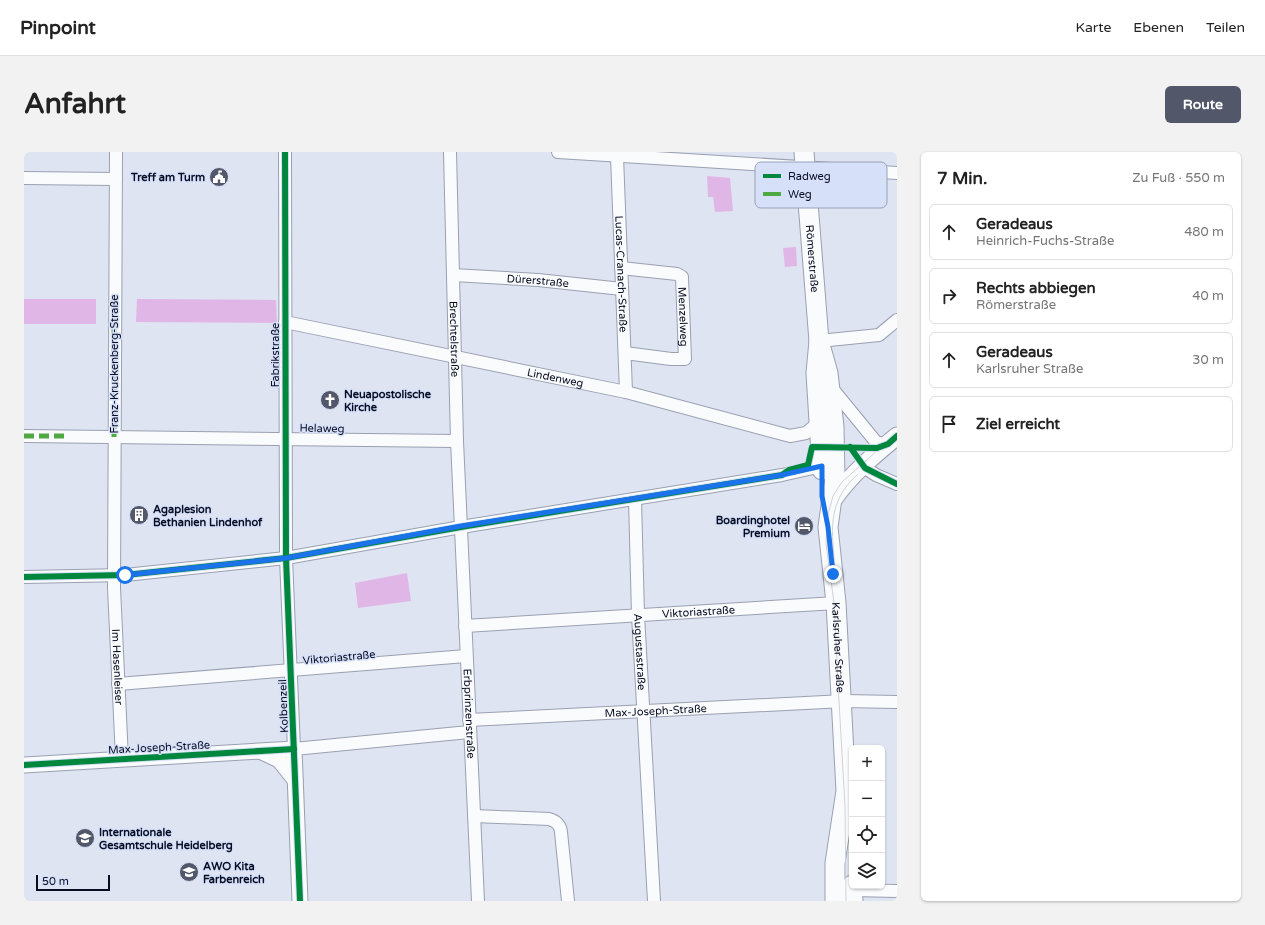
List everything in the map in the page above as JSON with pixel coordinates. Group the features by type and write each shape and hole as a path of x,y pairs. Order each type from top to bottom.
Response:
{"main road":[{"name":"Römerstraße","path":"808,208 819,341 816,373 822,466 822,496 828,527"},
{"name":"Römerstraße","path":"819,341 830,386 835,457 833,500"},
{"name":"Karlsruher Straße","path":"850,817 846,791 836,603 828,527 833,500 845,483 892,440"},
{"name":"Karlsruher Straße","path":"836,901 835,863 846,791"}],"street":[{"name":"Franz-Kruckenberg-Straße","path":"114,575 116,152"},
{"name":"Fabrikstraße","path":"285,152 286,558"},
{"name":"Brechtelstraße","path":"450,152 457,441 461,526"},
{"path":"558,152 617,156 804,160 818,162"},
{"name":"Lucas-Cranach-Straße","path":"617,156 626,392"},
{"path":"887,172 897,173"},
{"path":"24,178 116,178"},
{"name":"Menzelweg","path":"621,268 677,274 682,278 685,358 671,359 625,353"},
{"name":"Dürerstraße","path":"453,275 538,280 622,289"},
{"path":"819,341 879,335 897,320"},
{"name":"Lindenweg","path":"285,322 626,392 790,436 806,433 819,422"},
{"path":"830,386 876,442 883,444 892,440"},
{"name":"Helaweg","path":"24,436 457,441"},
{"path":"24,577 114,575 156,572 286,558 461,526 635,499 822,466"},
{"path":"862,466 876,475 897,484"},
{"name":"Augustastraße","path":"635,499 638,615 654,901"},
{"name":"Erbprinzenstraße","path":"461,526 469,732 478,901"},
{"name":"Kolbenzeil","path":"286,558 292,672 300,901"},
{"name":"Im Hasenleiser","path":"114,575 122,759"},
{"name":"Viktoriastraße","path":"465,626 836,603"},
{"name":"Viktoriastraße","path":"118,684 292,672 466,656"},
{"name":"Max-Joseph-Straße","path":"469,720 842,701 897,702"},
{"name":"Max-Joseph-Straße","path":"24,765 262,752 469,732"},
{"path":"262,752 279,760 295,780"},
{"path":"474,816 549,819 555,821 560,826 568,901"},
{"path":"852,892 897,891"}],"shaded area":[{"path":"707,176 730,178 733,211 715,212 713,197 708,197"},
{"path":"796,247 797,266 785,267 783,248"},
{"path":"24,299 96,299 96,324 24,324"},
{"path":"137,299 276,300 277,323 136,322"},
{"path":"407,573 411,601 358,608 355,583"}],"tram line":[{"path":"846,901 845,806 834,603 826,544 827,518 833,496 842,482 897,433"},
{"path":"835,569 832,530 833,519 840,496 857,475"}],"marked path":[{"path":"114,299 114,437"},
{"path":"24,436 66,436"}],"cycle path":[{"path":"285,152 286,558 300,901"},
{"path":"24,577 125,575 286,558 461,527 782,475 789,470 808,465 812,447 877,448 888,444 897,436"},
{"path":"850,447 865,468 897,484"},
{"path":"24,765 294,749"}],"place":[{"name":"Treff am Turm","path":"219,177"},
{"name":"Neuapostolische Kirche","path":"330,400"},
{"name":"Agaplesion Bethanien Lindenhof","path":"139,515"},
{"name":"Boardinghotel Premium","path":"804,526"},
{"name":"Internationale Gesamtschule Heidelberg","path":"85,838"},
{"name":"AWO Kita Farbenreich","path":"189,872"}],"route":[{"path":"125,575 286,558 461,526 782,475 822,466 822,496 827,518 833,574"}]}
